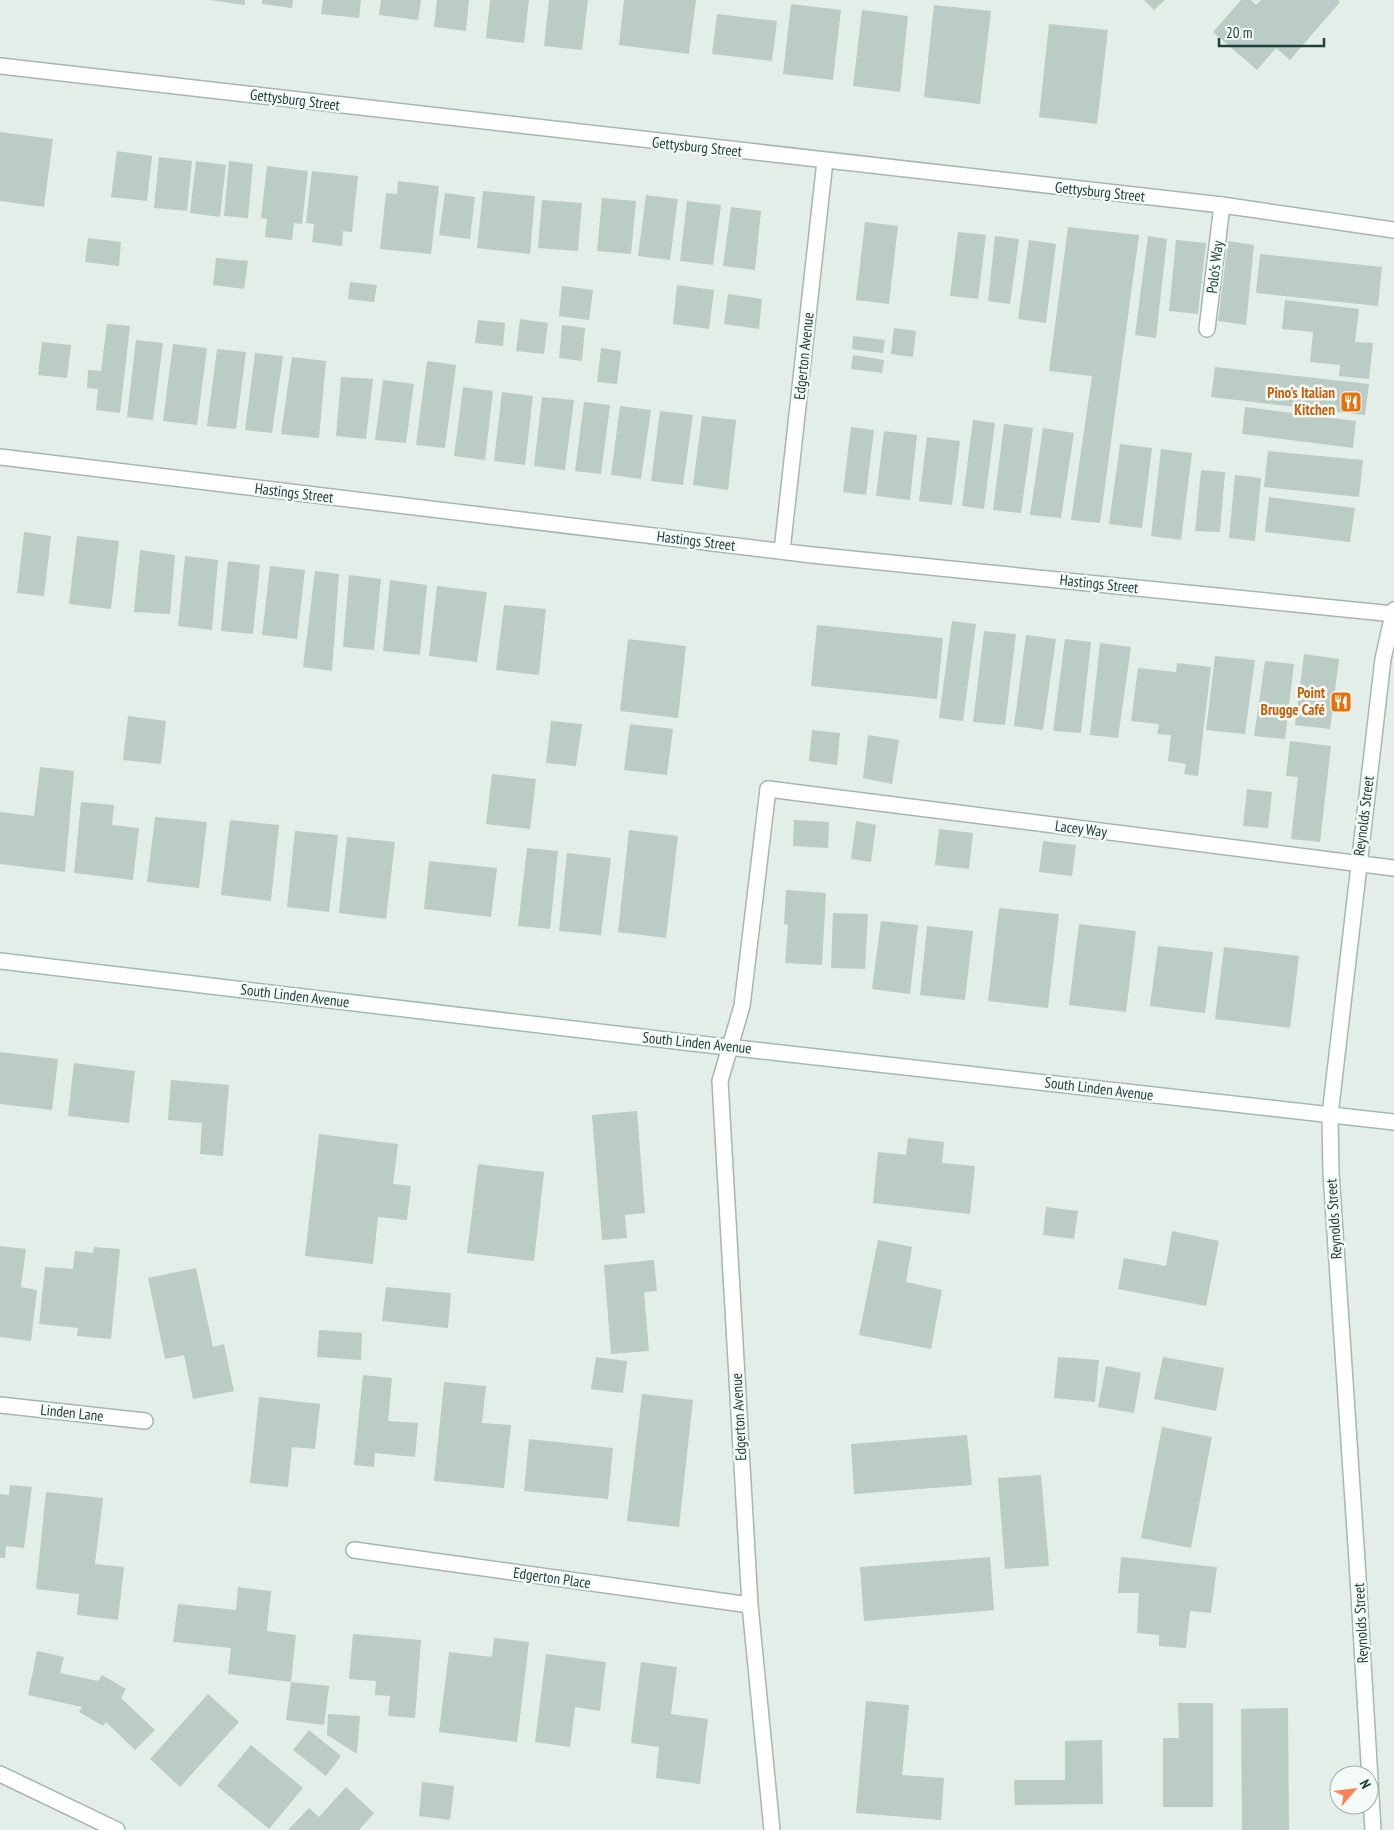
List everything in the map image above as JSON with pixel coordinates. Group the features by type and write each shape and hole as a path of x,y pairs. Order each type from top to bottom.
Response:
{"street":[{"name":"Gettysburg Street","path":"0,66 1222,205 1394,230"},
{"name":"Edgerton Avenue","path":"782,551 825,161"},
{"name":"Polo’s Way","path":"1207,329 1222,205"},
{"name":"Hastings Street","path":"0,457 782,551 1394,613"},
{"name":"Reynolds Street","path":"1373,1830 1331,1173 1330,1115 1383,659 1394,613"},
{"name":"Edgerton Avenue","path":"768,789 742,1006 720,1081 750,1605 772,1830"},
{"name":"Lacey Way","path":"768,789 1394,868"},
{"name":"South Linden Avenue","path":"0,961 692,1043 1394,1122"},
{"name":"Linden Lane","path":"0,1405 145,1421"},
{"name":"Edgerton Place","path":"354,1550 750,1605"},
{"path":"0,1774 117,1830"}],"building":[{"path":"209,0 245,0 245,5"},
{"path":"262,0 293,0 292,8 262,4"},
{"path":"323,0 361,0 359,18 321,14"},
{"path":"381,0 421,0 418,20 379,15"},
{"path":"437,0 469,0 466,31 434,27"},
{"path":"490,0 529,0 524,43 486,38"},
{"path":"549,0 588,0 582,50 544,46"},
{"path":"624,0 696,0 689,54 619,45"},
{"path":"1144,0 1165,0 1154,10"},
{"path":"1241,0 1251,0 1256,5 1261,0 1338,0 1340,2 1290,60 1276,48 1257,70 1213,32"},
{"path":"791,4 841,10 833,80 783,74"},
{"path":"934,5 991,11 980,104 924,97"},
{"path":"862,10 908,16 900,92 853,86"},
{"path":"717,14 777,21 772,61 712,54"},
{"path":"1049,24 1108,30 1097,124 1039,117"},
{"path":"0,132 53,139 44,207 0,201"},
{"path":"117,151 152,156 147,201 111,197"},
{"path":"159,157 192,161 187,211 154,208"},
{"path":"196,161 226,165 220,217 190,213"},
{"path":"229,161 253,164 248,218 224,216"},
{"path":"267,166 308,171 302,224 294,223 292,240 265,237 267,219 261,218"},
{"path":"312,171 358,176 352,232 343,231 342,246 312,242 314,224 306,223"},
{"path":"398,181 439,186 431,254 380,249 386,193 397,194"},
{"path":"483,191 535,196 530,254 477,248"},
{"path":"445,193 475,197 470,239 439,235"},
{"path":"646,195 678,199 670,260 638,256"},
{"path":"602,198 636,201 631,254 597,251"},
{"path":"542,200 582,203 578,251 538,248"},
{"path":"687,201 721,205 713,265 680,261"},
{"path":"731,207 761,211 755,270 723,266"},
{"path":"865,222 898,226 889,304 856,300"},
{"path":"1068,227 1139,235 1100,523 1071,520 1092,376 1049,371"},
{"path":"958,232 986,235 978,299 950,296"},
{"path":"995,236 1019,239 1010,304 988,301"},
{"path":"1148,236 1167,239 1156,338 1135,335"},
{"path":"88,238 121,242 119,266 85,262"},
{"path":"1029,240 1056,244 1046,323 1018,319"},
{"path":"1176,240 1206,243 1198,314 1169,311"},
{"path":"1228,241 1254,245 1246,325 1218,321"},
{"path":"1260,254 1382,267 1378,306 1256,293"},
{"path":"216,258 248,261 244,289 213,285"},
{"path":"350,282 377,285 374,302 348,299"},
{"path":"677,285 714,290 709,329 673,324"},
{"path":"562,286 593,290 589,320 559,316"},
{"path":"728,294 762,299 759,329 724,324"},
{"path":"1285,300 1359,309 1355,342 1373,343 1369,379 1339,376 1340,365 1310,362 1313,332 1282,329"},
{"path":"520,319 548,323 544,354 516,351"},
{"path":"478,320 505,323 503,346 475,343"},
{"path":"107,324 130,326 120,413 96,410 98,389 87,388 88,370 101,371"},
{"path":"562,325 585,328 582,361 559,358"},
{"path":"894,328 916,331 913,357 891,354"},
{"path":"853,336 885,340 883,353 852,349"},
{"path":"136,340 163,343 153,420 127,417"},
{"path":"42,342 71,345 67,378 38,375"},
{"path":"173,344 207,348 197,425 163,421"},
{"path":"601,348 621,351 617,384 597,382"},
{"path":"217,349 246,352 236,429 207,426"},
{"path":"255,353 283,356 272,433 245,430"},
{"path":"853,355 884,360 882,373 851,369"},
{"path":"292,357 326,361 319,438 281,434"},
{"path":"427,361 456,365 445,448 416,445"},
{"path":"1215,367 1369,384 1365,415 1211,397"},
{"path":"341,377 373,379 366,439 336,436"},
{"path":"383,380 414,384 406,443 375,440"},
{"path":"463,387 493,391 485,460 454,456"},
{"path":"502,392 533,396 525,465 494,461"},
{"path":"542,397 574,400 565,470 534,466"},
{"path":"584,402 610,405 601,474 575,471"},
{"path":"620,406 651,410 641,479 611,475"},
{"path":"1245,407 1356,421 1353,448 1242,434"},
{"path":"660,411 693,415 683,485 651,481"},
{"path":"702,416 736,420 728,490 693,485"},
{"path":"973,420 995,423 984,509 962,506"},
{"path":"1004,424 1033,428 1021,513 993,510"},
{"path":"851,427 874,430 866,495 843,492"},
{"path":"1043,428 1074,433 1061,518 1030,515"},
{"path":"884,431 917,435 910,500 876,496"},
{"path":"927,437 960,441 952,505 919,501"},
{"path":"1120,444 1152,448 1142,528 1109,524"},
{"path":"1161,449 1192,453 1181,540 1151,536"},
{"path":"1268,451 1363,460 1359,497 1264,487"},
{"path":"1201,470 1225,472 1220,532 1195,531"},
{"path":"1235,475 1261,478 1255,541 1229,538"},
{"path":"1269,497 1355,508 1350,542 1265,532"},
{"path":"24,532 51,536 44,596 17,593"},
{"path":"77,536 119,541 111,609 69,604"},
{"path":"140,550 175,555 170,614 134,612"},
{"path":"185,556 218,560 212,630 178,626"},
{"path":"228,561 260,565 253,634 221,631"},
{"path":"270,566 305,570 297,639 262,635"},
{"path":"315,571 339,574 332,671 303,667"},
{"path":"349,575 381,579 374,650 343,647"},
{"path":"390,580 427,585 420,655 383,651"},
{"path":"437,586 487,592 477,662 429,656"},
{"path":"504,605 546,609 539,675 496,670"},
{"path":"952,621 976,624 963,721 939,718"},
{"path":"817,625 943,638 937,699 811,686"},
{"path":"984,631 1016,634 1005,725 973,722"},
{"path":"1026,635 1056,639 1043,730 1014,726"},
{"path":"628,639 686,646 678,718 620,711"},
{"path":"1065,639 1091,642 1081,733 1053,731"},
{"path":"1100,643 1131,647 1118,738 1090,735"},
{"path":"1304,654 1339,659 1330,729 1295,725"},
{"path":"1215,656 1255,660 1245,734 1206,730"},
{"path":"1265,661 1294,664 1285,739 1254,736"},
{"path":"1177,663 1211,667 1198,776 1184,774 1186,764 1168,761 1171,735 1157,734 1159,724 1131,721 1138,668 1176,672"},
{"path":"128,716 166,721 161,764 123,760"},
{"path":"551,721 582,724 576,766 546,763"},
{"path":"630,724 673,729 667,775 624,770"},
{"path":"812,730 840,733 837,765 809,761"},
{"path":"868,735 899,740 892,784 863,778"},
{"path":"1290,741 1331,746 1320,842 1291,839 1298,777 1286,776"},
{"path":"40,767 74,771 65,872 0,864 0,812 34,816"},
{"path":"492,774 536,779 530,829 486,824"},
{"path":"1247,789 1272,792 1268,828 1243,826"},
{"path":"81,802 114,805 112,825 139,828 133,880 74,873"},
{"path":"155,817 207,822 199,888 147,882"},
{"path":"230,820 279,825 271,901 221,895"},
{"path":"794,820 829,822 828,848 793,846"},
{"path":"856,821 876,825 871,862 851,859"},
{"path":"939,829 973,833 969,869 935,865"},
{"path":"629,830 678,836 666,938 618,932"},
{"path":"295,831 338,835 329,912 287,907"},
{"path":"347,837 395,842 386,919 339,913"},
{"path":"1043,841 1076,845 1072,876 1039,872"},
{"path":"527,848 558,851 550,929 518,926"},
{"path":"567,853 611,858 601,935 559,931"},
{"path":"429,861 497,868 491,917 424,909"},
{"path":"786,890 826,893 822,965 785,963 788,925 784,924"},
{"path":"999,908 1059,914 1048,1008 988,1001"},
{"path":"833,913 868,914 865,969 831,968"},
{"path":"881,921 918,925 910,994 872,989"},
{"path":"1079,924 1136,931 1126,1012 1069,1005"},
{"path":"927,926 973,931 965,1000 920,995"},
{"path":"1158,946 1213,952 1205,1013 1150,1006"},
{"path":"1224,947 1299,956 1290,1028 1215,1019"},
{"path":"0,1052 58,1059 52,1110 0,1104"},
{"path":"74,1063 135,1071 129,1123 68,1116"},
{"path":"171,1080 229,1085 223,1156 200,1154 202,1123 168,1120"},
{"path":"637,1111 645,1213 625,1215 627,1238 602,1240 592,1115"},
{"path":"319,1134 398,1144 393,1184 411,1186 407,1220 378,1217 373,1264 305,1256"},
{"path":"908,1138 944,1142 942,1163 975,1166 970,1214 873,1203 878,1152 906,1155"},
{"path":"478,1164 544,1172 534,1261 467,1253"},
{"path":"1046,1207 1078,1211 1074,1239 1043,1235"},
{"path":"1172,1231 1219,1241 1206,1306 1118,1289 1124,1258 1166,1266"},
{"path":"878,1240 912,1247 906,1282 942,1290 931,1349 859,1335"},
{"path":"0,1246 26,1249 21,1287 37,1290 31,1341 0,1337"},
{"path":"94,1247 120,1249 111,1339 77,1336 78,1328 39,1324 45,1267 73,1269 75,1251 93,1253"},
{"path":"654,1260 657,1291 644,1292 649,1351 611,1354 604,1265"},
{"path":"196,1268 213,1347 224,1344 234,1391 193,1399 184,1355 165,1359 148,1278"},
{"path":"386,1287 451,1293 448,1328 382,1321"},
{"path":"319,1330 362,1333 361,1360 317,1357"},
{"path":"596,1357 627,1361 623,1393 591,1389"},
{"path":"1058,1357 1099,1360 1095,1402 1054,1398"},
{"path":"1163,1357 1224,1368 1216,1411 1154,1399"},
{"path":"1106,1366 1141,1373 1134,1413 1098,1407"},
{"path":"363,1375 392,1378 388,1421 418,1423 415,1457 375,1453 374,1467 354,1465"},
{"path":"444,1382 486,1386 482,1423 511,1425 504,1488 434,1481"},
{"path":"642,1394 693,1400 679,1527 627,1521"},
{"path":"259,1397 320,1404 315,1449 292,1447 288,1487 250,1483"},
{"path":"1162,1427 1212,1437 1191,1548 1141,1538"},
{"path":"967,1435 972,1485 854,1494 851,1444"},
{"path":"529,1439 613,1448 608,1499 524,1491"},
{"path":"1041,1475 1049,1566 1005,1569 998,1478"},
{"path":"10,1485 32,1487 24,1548 6,1546 5,1558 0,1558 0,1494 9,1495"},
{"path":"46,1492 103,1498 95,1564 124,1567 118,1620 77,1615 79,1594 36,1589"},
{"path":"990,1557 994,1610 864,1621 860,1567"},
{"path":"1121,1557 1217,1567 1211,1613 1190,1611 1186,1648 1159,1646 1159,1635 1137,1633 1139,1593 1118,1593"},
{"path":"238,1587 271,1591 267,1631 296,1635 291,1682 228,1674 231,1648 173,1642 178,1604 236,1610"},
{"path":"353,1634 421,1640 415,1718 388,1716 390,1696 375,1695 376,1681 349,1679"},
{"path":"494,1638 529,1642 517,1742 439,1732 449,1652 492,1657"},
{"path":"37,1651 64,1657 60,1673 98,1681 102,1675 126,1689 121,1698 155,1730 135,1750 106,1722 103,1726 79,1712 82,1707 28,1695"},
{"path":"546,1654 606,1662 600,1711 575,1707 570,1747 535,1742"},
{"path":"641,1662 677,1667 671,1714 708,1719 700,1784 656,1778 659,1747 631,1743"},
{"path":"291,1682 329,1686 324,1725 286,1720"},
{"path":"208,1694 239,1722 180,1787 150,1759"},
{"path":"866,1701 909,1705 902,1775 944,1778 941,1820 856,1813"},
{"path":"1178,1703 1213,1703 1213,1807 1163,1807 1163,1738 1179,1738"},
{"path":"1288,1708 1289,1830 1242,1830 1241,1709"},
{"path":"328,1714 360,1716 357,1754 327,1735"},
{"path":"309,1730 341,1756 326,1776 293,1750"},
{"path":"1102,1740 1103,1804 1015,1805 1014,1780 1065,1780 1065,1741"},
{"path":"251,1745 303,1788 269,1829 217,1786"},
{"path":"422,1782 454,1786 450,1820 419,1816"},
{"path":"346,1787 374,1813 359,1830 288,1830 309,1808 319,1817"}],"place":[{"name":"Pino's Italian Kitchen","path":"1351,402"},
{"name":"Point Brugge Café","path":"1341,702"}]}
